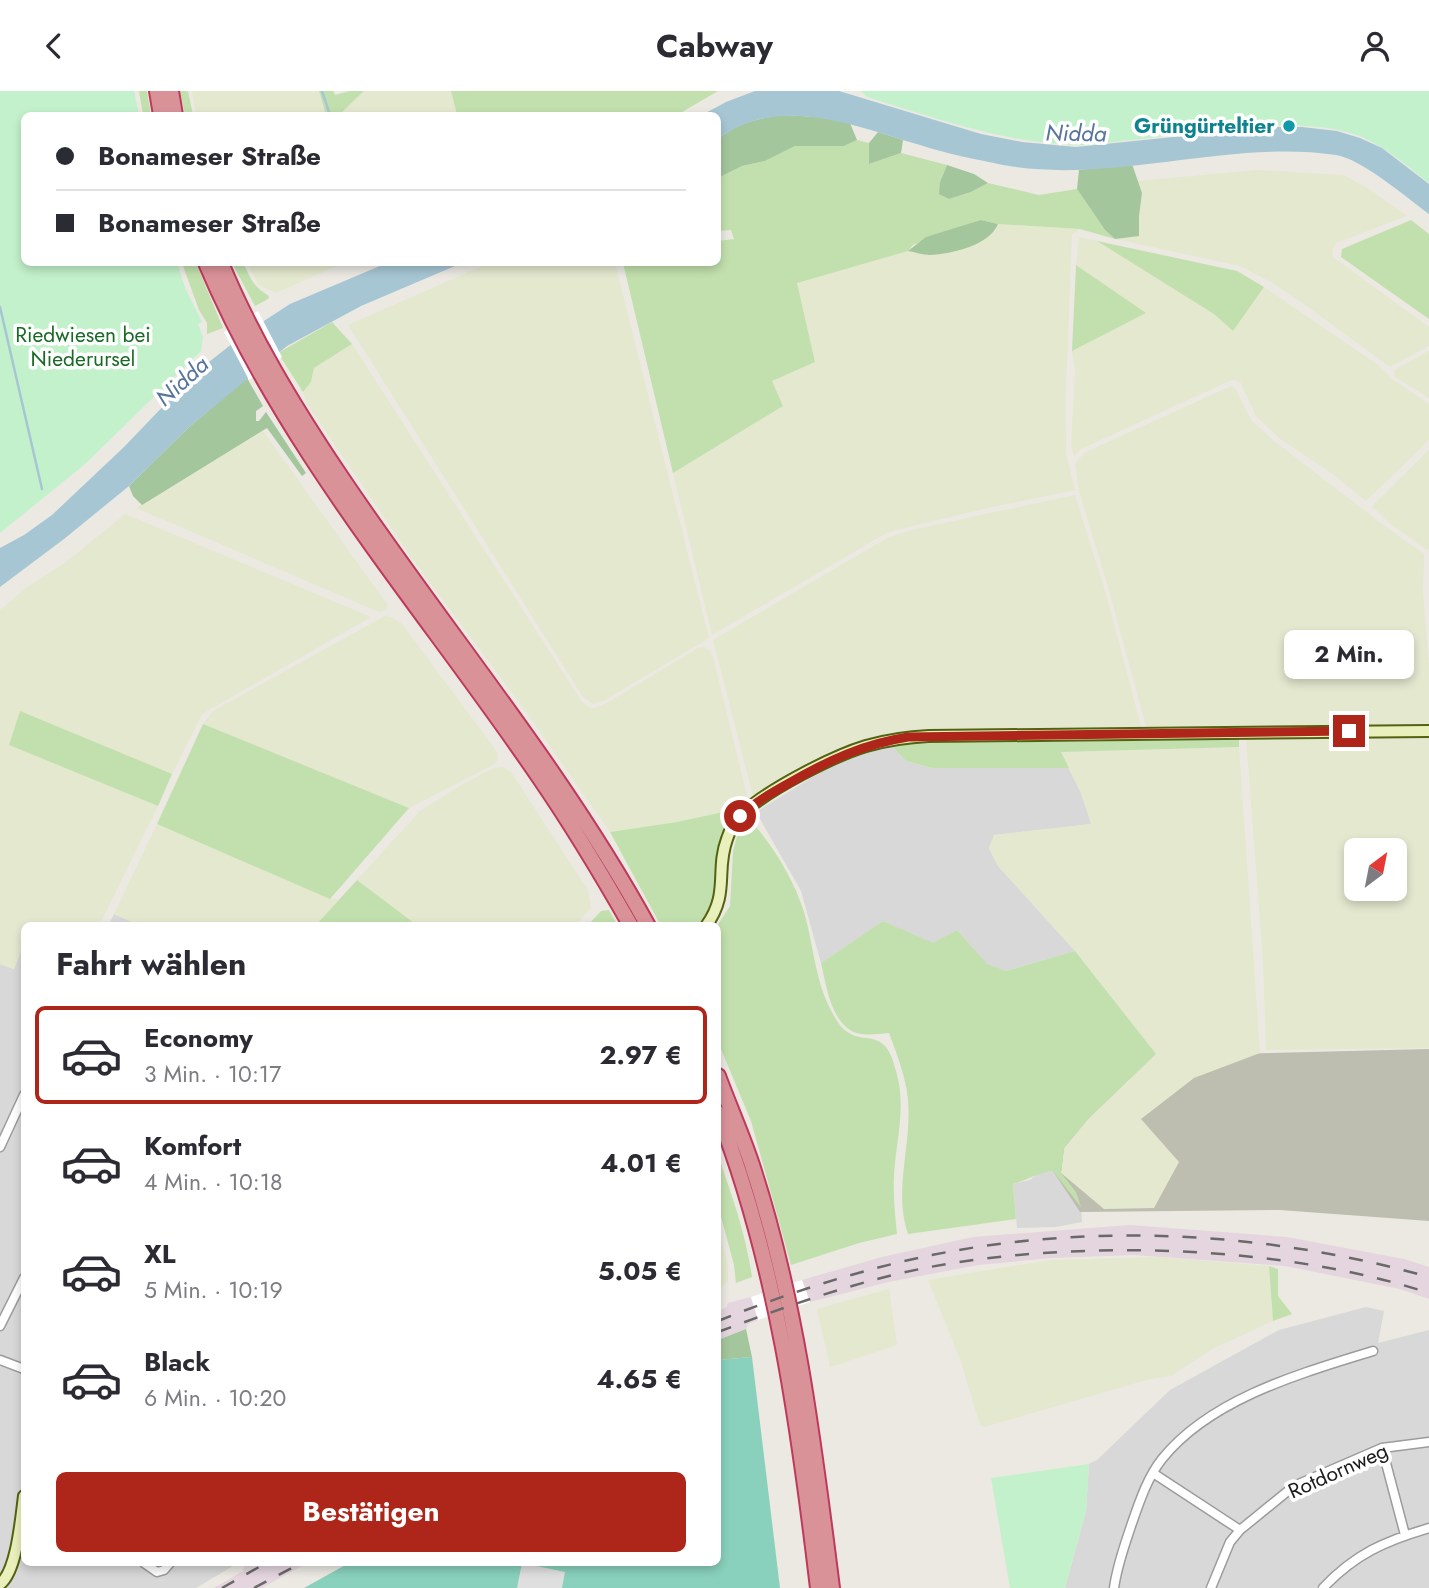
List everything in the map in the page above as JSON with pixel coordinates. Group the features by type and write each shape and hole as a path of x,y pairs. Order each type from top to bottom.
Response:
{"highway":[{"path":"157,91 160,112"},
{"path":"171,91 174,112"},
{"path":"208,266 351,517 553,797 629,922"},
{"path":"222,266 241,321"},
{"path":"265,369 574,803 646,922"},
{"path":"721,1084 752,1167 791,1321 811,1430 832,1588"},
{"path":"721,1122 739,1172 781,1339 797,1430 818,1588"}],"street":[{"path":"709,922 720,898 725,845 740,816 764,798 822,764 878,743 929,736 1429,731"},
{"path":"0,1147 21,1102"},
{"path":"0,1327 21,1283"},
{"path":"1114,1588 1121,1557 1140,1501 1153,1473 1174,1446 1202,1423 1236,1401 1287,1377 1374,1351"},
{"path":"0,1360 21,1368"},
{"name":"Rotdornweg","path":"1211,1588 1230,1542 1294,1486 1381,1448 1429,1442"},
{"path":"1381,1448 1405,1535"},
{"path":"1153,1473 1240,1531"},
{"path":"0,1584 10,1569 21,1512"},
{"path":"1323,1588 1341,1569 1370,1549 1429,1528"},
{"path":"148,1566 157,1572 167,1567"}],"shaded area":[{"path":"192,91 319,91 325,112 196,112"},
{"path":"364,91 451,91 456,112 342,112"},
{"path":"1257,170 1343,175 1369,189 1407,216 1336,243 1332,250 1333,257 1429,327 1429,346 1390,367 1271,282 1240,266 1115,239 1139,235 1142,193 1138,181"},
{"path":"998,224 1080,229 1072,235 1066,388 1066,454 1075,490 888,532 712,635 673,473 783,406 772,381 796,283 908,251 929,255 995,232"},
{"path":"1079,237 1097,241 1214,314 1233,331 1264,287 1378,365 1392,379 1429,404 1429,440 1366,501 1334,475 1279,438 1256,416 1241,383 1234,379 1081,449 1074,456 1071,446 1075,371 1072,351 1145,313 1076,265"},
{"path":"249,266 336,266 276,293 259,285"},
{"path":"482,266 616,266 709,638 605,700 593,704 583,697 348,325"},
{"path":"352,344 582,702 592,709 607,703 698,648 704,647 710,651 747,796 737,809 610,832 524,709 411,557 306,402 303,392 311,382 314,368"},
{"path":"1429,351 1429,398 1395,377 1394,370"},
{"path":"1231,386 1235,388 1251,420 1274,441 1424,554 1429,726 1147,730 1079,491 1075,464 1084,453"},
{"path":"263,431 387,604 386,610 379,612 136,508"},
{"path":"1429,450 1427,550 1389,523 1372,506"},
{"path":"1075,495 1106,594 1142,730 911,733 819,761 753,796 713,640 889,537"},
{"path":"125,514 371,617 202,714 172,774 20,712 9,745 158,806 101,922 21,922 21,951 14,969 0,964 0,610 27,587 65,563"},
{"path":"385,616 402,624 498,753 498,760 493,765 409,808 203,724 213,711"},
{"path":"1429,735 1429,1048 1266,1050 1263,960 1246,738"},
{"path":"891,745 906,761 932,768 1069,768 1092,824 995,835 989,848 998,866 1075,951 1006,971 987,965 957,930 933,944 883,921 821,963 801,891 756,812 832,765"},
{"path":"1239,747 1260,1053 1194,1078 1141,1119 1179,1162 1154,1208 1104,1209 1061,1173 1064,1148 1088,1119 1155,1054 1075,951 998,866 989,848 994,835 1091,824 1081,793 1060,752"},
{"path":"503,767 511,772 588,890 591,908 579,922 413,922 357,880 420,811 494,768"},
{"path":"157,824 339,900 320,922 132,922 114,914"},
{"path":"114,914 132,922 110,922"},
{"path":"21,951 21,1566 233,1566 196,1588 0,1588 0,964 14,969"},
{"path":"1429,1049 1429,1221 1280,1210 1080,1212 1041,1153 1148,1056"},
{"path":"1053,1171 1081,1207 1082,1222 1056,1227 1017,1228 1013,1184 1030,1180 1040,1172"},
{"path":"1130,1225 1287,1237 1404,1259 1429,1267 1429,1299 1400,1289 1285,1266 1134,1255 1051,1258 978,1265 888,1282 810,1302 802,1280 882,1257 973,1237"},
{"path":"721,1239 728,1266 728,1282 721,1287"},
{"path":"1157,1257 1269,1266 1273,1321 1212,1349 1171,1376 1150,1379 984,1427 980,1425 960,1359 928,1280 1051,1260"},
{"path":"889,1289 897,1345 830,1367 817,1309"},
{"path":"751,1297 758,1320 748,1324 746,1329 721,1339 721,1310 727,1307 728,1303"},
{"path":"1366,1307 1384,1311 1378,1343 1429,1330 1429,1588 1065,1588 1086,1511 1089,1464 1097,1460 1170,1390 1279,1330"},
{"path":"302,1566 262,1588 214,1588 243,1571 244,1567"},
{"path":"521,1566 565,1572 562,1588 517,1588"}],"green space":[{"name":"Riedwiesen bei Niederursel","path":"0,91 134,91 138,112 21,112 21,266 178,266 186,290 202,322 198,324 203,337 201,351 84,465 0,533"},
{"path":"139,91 147,91 150,112 142,112"},
{"path":"180,91 188,91 192,112 184,112"},
{"path":"319,91 333,91 335,95 364,91 342,112 325,112"},
{"path":"451,91 718,91 682,112 456,112"},
{"path":"861,91 1429,91 1429,183 1381,147 1340,130 1311,126 1245,127 1092,145 1047,143 943,121 867,97"},
{"path":"783,115 818,117 850,123 857,140 844,146 795,146 765,161 742,166 721,176 721,137 749,122"},
{"path":"878,132 903,140 901,153 869,164 869,143"},
{"path":"857,140 869,143 869,164 901,153 947,165 940,182 949,199 988,183 1039,195 1077,189 1105,230 1115,239 1080,229 998,224 981,220 913,245 908,251 797,283 815,362 772,381 783,406 673,473 624,266 721,266 721,241 734,239 731,230 721,231 721,176 742,166 765,161 795,146 844,146"},
{"path":"1132,164 1142,193 1139,236 1115,239 1105,230 1077,189 1079,170"},
{"path":"947,165 974,174 988,183 949,199 939,194 940,182"},
{"path":"981,220 998,224 987,238 979,243 949,253 930,255 908,251 926,237"},
{"path":"1411,220 1429,234 1429,319 1341,257 1342,249"},
{"path":"1097,241 1237,271 1264,287 1233,331 1214,314"},
{"path":"1076,265 1146,313 1072,351"},
{"path":"183,266 197,266 223,328 207,334 207,323 199,310"},
{"path":"234,266 245,266 256,285 269,296 255,306"},
{"path":"332,322 352,344 314,368 311,382 303,392 278,353"},
{"path":"247,378 263,406 256,411 256,421 266,412 306,473 302,476 267,428 142,505 133,496 129,486 188,428"},
{"path":"20,711 172,774 158,806 9,745"},
{"path":"203,724 409,808 330,899 157,824"},
{"path":"1239,739 1239,747 1061,752 1069,768 932,768 906,761 891,745 981,741"},
{"path":"737,809 721,835 717,859 718,887 708,913 700,922 659,922 610,832"},
{"path":"750,820 775,852 789,875 804,912 822,990 833,1014 847,1032 879,1041 885,1046 900,1088 901,1113 894,1182 897,1234 791,1265 751,1121 721,1049 720,922 730,906 733,852 737,836"},
{"path":"357,880 413,922 319,922"},
{"path":"609,910 616,922 591,922 601,911"},
{"path":"883,921 933,943 957,930 987,964 1006,971 1075,951 1156,1054 1088,1119 1064,1148 1061,1173 1076,1192 1081,1207 1053,1171 1013,1184 1016,1219 908,1234 902,1184 909,1117 901,1066 889,1033 859,1034 843,1024 833,1009 821,963"},
{"path":"721,1165 742,1231 752,1277 736,1283 721,1216"},
{"path":"1269,1266 1278,1269 1278,1296 1292,1314 1273,1321"},
{"path":"746,1329 752,1357 721,1360 721,1339"},
{"path":"752,1357 780,1588 304,1588 344,1566 721,1566 721,1360"},
{"path":"1089,1464 1086,1511 1065,1588 1010,1588 991,1478"}],"water":[{"path":"755,91 839,91 981,134 1022,142 1076,147 1270,127 1337,131 1382,148 1429,184 1429,214 1371,171 1336,155 1253,153 1085,170 1044,170 1003,165 940,151 818,118 766,118 742,125 721,137 721,112 708,112"},
{"path":"380,266 455,266 361,306 287,346 188,428 129,486 0,587 0,548 52,515 124,447 195,373 247,332 290,304"}],"pier":[{"path":"258,311 282,357 249,380 224,332"},
{"path":"802,1280 810,1302 758,1320 751,1297"}],"waterway":[{"path":"322,91 329,112"},
{"path":"0,307 42,489"}],"railway":[{"path":"721,1320 812,1287 909,1260 973,1248 1104,1236 1170,1236 1301,1249 1366,1261 1429,1277"},
{"path":"721,1331 876,1279 989,1258 1051,1253 1181,1251 1247,1256 1372,1277 1429,1293"},
{"path":"222,1588 261,1566"},
{"path":"254,1588 295,1566"}],"place":[{"name":"Grüngürteltier","path":"1289,126"}],"route":[{"path":"740,816 764,798 822,764 878,743 908,737 1349,731"}],"water label":[{"name":"Nidda","path":"1076,133"},
{"name":"Nidda","path":"182,381"}]}
